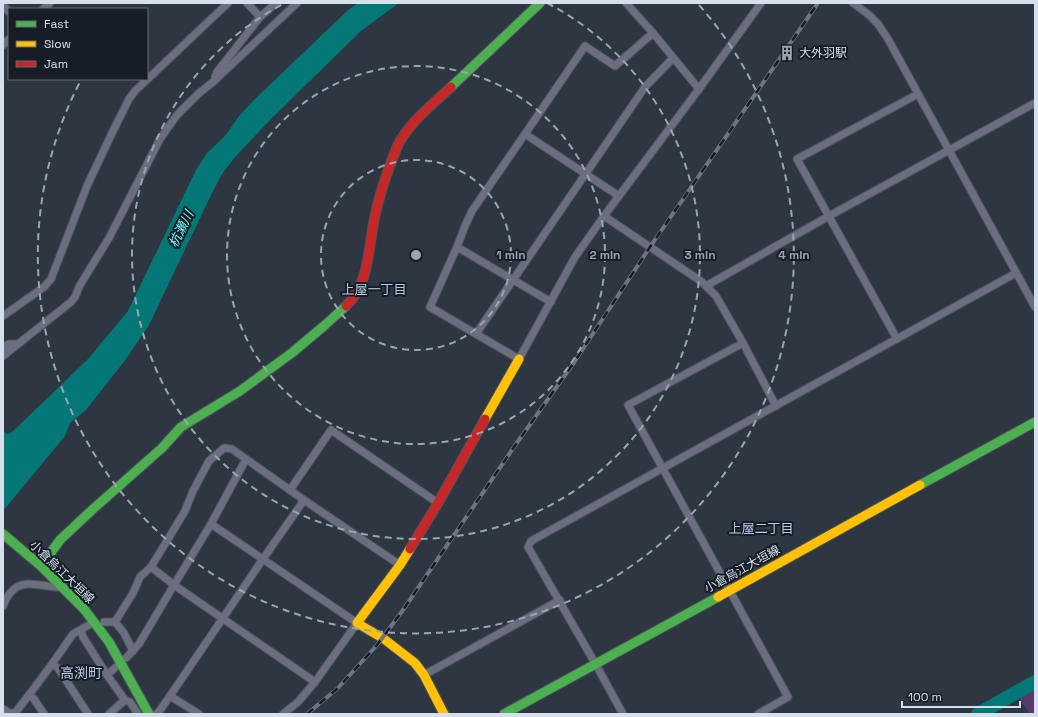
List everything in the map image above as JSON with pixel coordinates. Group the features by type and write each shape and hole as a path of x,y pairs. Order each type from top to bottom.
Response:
{"street":[{"path":"148,80 228,3"},
{"path":"248,3 260,17"},
{"path":"213,82 217,72 260,17 276,3"},
{"path":"3,356 71,302 75,297 80,285 109,238 160,139 176,115 297,3"},
{"path":"37,563 47,559 60,540 162,448 181,427 240,391 293,352 353,299 365,274 374,220 385,176 399,143 414,122 540,3"},
{"path":"626,3 699,89"},
{"path":"282,714 298,702 315,682 400,565 438,503 575,257 761,3"},
{"path":"853,3 868,14 878,24 1035,307"},
{"path":"519,359 430,307 472,211 585,46 615,66 653,33"},
{"path":"476,334 645,87 673,58"},
{"path":"3,316 44,287 51,279 87,186 113,131 129,99 148,80"},
{"path":"897,339 797,159 918,94"},
{"path":"706,286 829,216 1035,103"},
{"path":"525,134 619,196"},
{"path":"604,216 702,282 716,296 776,406"},
{"path":"457,247 551,302"},
{"path":"623,714 560,600 528,547 531,541 1016,273"},
{"path":"743,343 628,404 788,697 758,714"},
{"path":"3,347 9,344 17,344"},
{"name":"小倉烏江大垣線","path":"504,714 1035,422"},
{"path":"290,490 331,430 438,503"},
{"path":"115,622 133,593 140,577 151,568 185,511 193,491 209,461 224,448 232,449 400,565"},
{"path":"126,658 139,644 211,524 246,460"},
{"path":"156,714 170,696 304,500"},
{"path":"211,524 357,623 384,639 407,656 415,663 424,675 444,714"},
{"name":"小倉烏江大垣線","path":"3,534 63,587 84,609 109,642 149,714"},
{"path":"151,568 315,682"},
{"path":"3,606 11,592 21,584 36,584 56,588 63,587"},
{"path":"424,675 560,600"},
{"path":"104,622 115,622"},
{"path":"115,622 124,633 133,651"},
{"path":"3,709 10,713 15,713 73,634 89,625"},
{"path":"81,630 83,637 107,675 125,700 130,702 138,714"},
{"path":"52,664 58,668 88,714"},
{"path":"107,675 116,667"},
{"path":"29,695 34,699 44,714"},
{"path":"170,696 199,714"},
{"path":"109,714 125,700"}],"shaded area":[{"path":"1035,682 1035,714 1030,714 1015,693"}],"water":[{"name":"杭瀬川","path":"358,3 399,3 362,30 273,117 235,157 222,174 211,195 149,325 126,359 86,410 70,423 65,436 3,511 3,431 7,434 11,433 88,359 128,311 196,170 207,153 226,135 239,116 255,99 348,10"}],"waterway":[{"path":"978,714 1035,682"}],"railway":[{"path":"307,714 338,688 377,645 403,610 514,447 575,361 650,247 818,3"}],"traffic: fast":[{"path":"451,87 540,3"},
{"path":"41,566 60,540 162,448 181,427 240,391 293,352 346,306"},
{"path":"920,485 1035,422"},
{"path":"3,534 41,566 84,609 109,642 149,714"},
{"path":"504,714 718,597"}],"traffic: slow":[{"path":"485,419 519,359"},
{"path":"718,597 920,485"},
{"path":"410,549 357,623 384,639 415,663 424,675 444,714"}],"traffic: jam":[{"path":"346,306 354,297 363,277 369,255 374,221 382,189 398,145 416,120 451,87"},
{"path":"410,549 438,503 485,419"}],"place":[{"name":"大外羽駅","path":"787,53"}],"district":[{"name":"上屋一丁目","path":"374,289"},
{"name":"上屋二丁目","path":"761,528"},
{"name":"高渕町","path":"81,673"}]}
